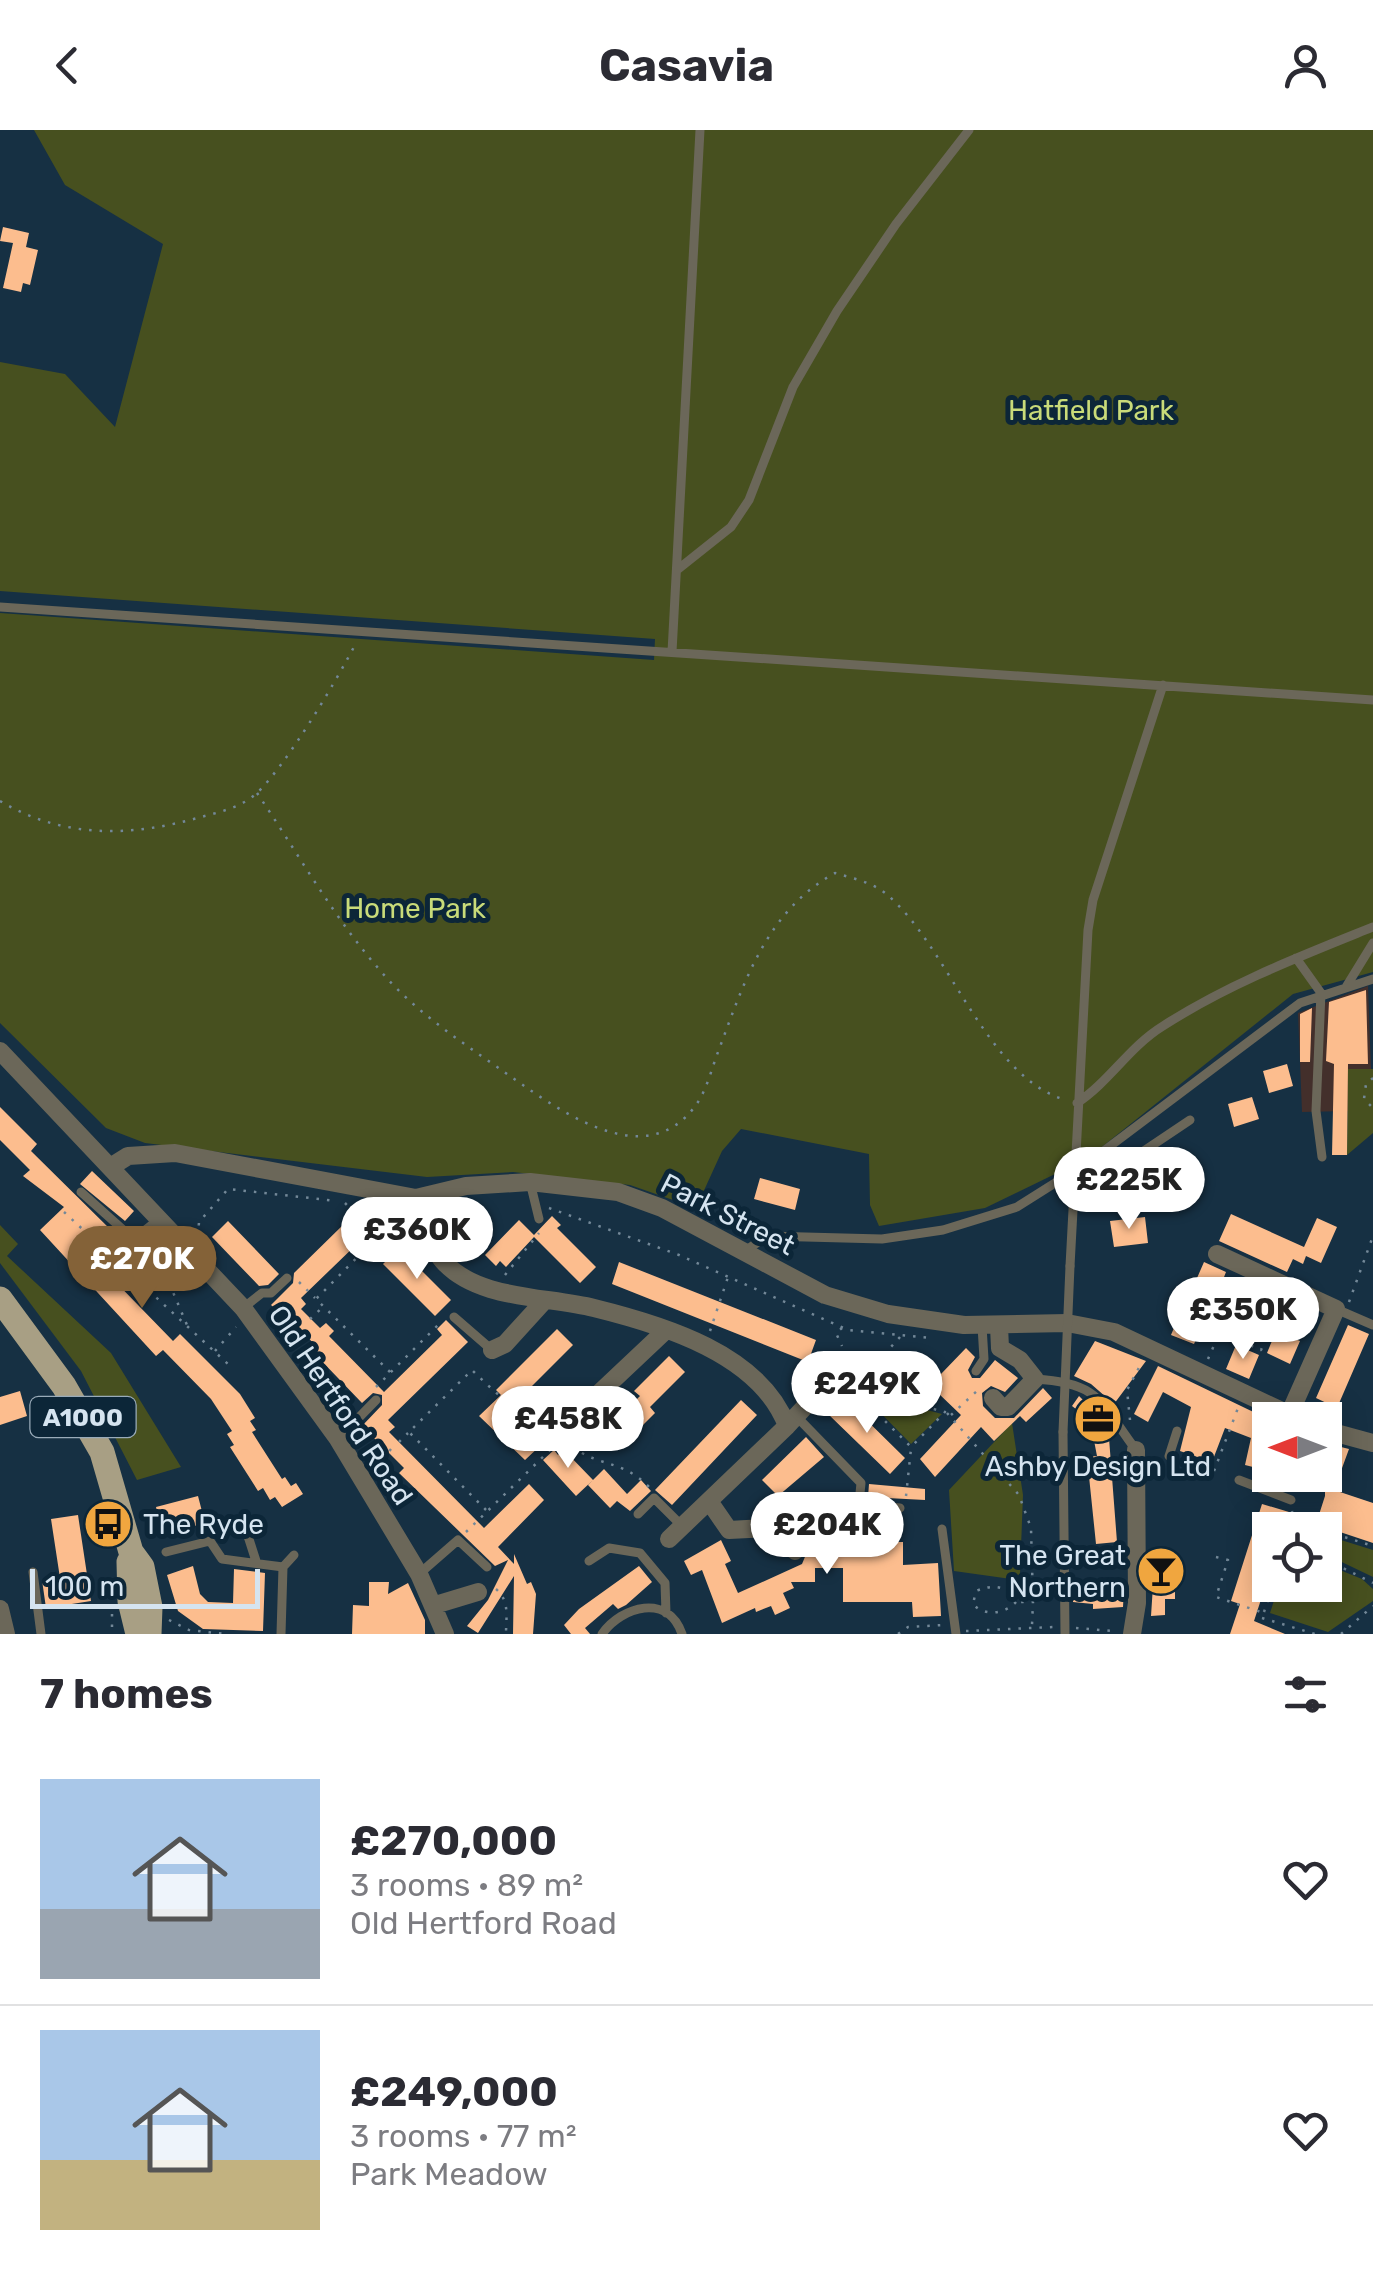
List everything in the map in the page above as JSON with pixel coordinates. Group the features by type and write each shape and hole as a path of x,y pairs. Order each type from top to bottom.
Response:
{"main road":[{"name":"A1000","path":"0,1299 64,1386 102,1452 131,1552 142,1567 158,1626"},
{"path":"131,1552 129,1586 138,1634"}],"street":[{"name":"Old Hertford Road","path":"0,1051 245,1312 338,1438 419,1574 446,1634"},
{"name":"Park Street","path":"112,1166 128,1156 175,1153 416,1198 466,1186 530,1182 618,1192 662,1208 825,1295 888,1314 990,1326 1067,1323 1114,1332 1262,1402"},
{"path":"416,1198 442,1261 470,1280 593,1308 706,1347 740,1365 768,1389 792,1422"},
{"path":"1216,1254 1340,1311 1301,1402"},
{"path":"492,1350 505,1344 545,1300"},
{"path":"990,1326 1000,1348 1020,1360 1035,1379 1008,1407 1001,1407 993,1398"},
{"path":"594,1398 664,1332"},
{"path":"675,1532 792,1422 848,1360"},
{"path":"1342,1435 1373,1443"},
{"path":"1127,1632 1138,1604 1136,1450"},
{"path":"709,1501 729,1530 785,1526 795,1551"},
{"path":"435,1604 478,1592"},
{"path":"0,1609 6,1634"}],"lane":[{"path":"672,652 700,130"},
{"path":"677,570 730,527 749,500 794,387 837,311 896,224 969,130"},
{"path":"0,606 1373,700"},
{"path":"1065,1630 1063,1432 1073,1172 1093,900 1163,686"},
{"path":"1077,1103 1100,1088 1128,1052 1161,1026 1251,977 1373,928"},
{"path":"1346,987 1373,943"},
{"path":"1296,958 1322,993 1316,1111 1322,1157"},
{"path":"743,1253 758,1238 782,1234 855,1242 943,1230 1017,1207 1093,1159 1300,1003 1373,980"},
{"path":"1108,1175 1190,1120"},
{"path":"1093,1159 1108,1175 1123,1181 1196,1170"},
{"path":"530,1182 536,1222"},
{"path":"81,1192 122,1231 144,1232 160,1218"},
{"path":"245,1312 262,1293 271,1293 287,1278"},
{"path":"1340,1311 1373,1324"},
{"path":"454,1317 492,1350"},
{"path":"976,1371 984,1359 990,1326"},
{"path":"1035,1379 1075,1382 1108,1408 1136,1450"},
{"path":"338,1438 376,1400"},
{"path":"792,1422 861,1483 859,1504 900,1508"},
{"path":"1169,1456 1177,1431"},
{"path":"1239,1480 1291,1500"},
{"path":"638,1514 654,1498 675,1532"},
{"path":"942,1529 955,1631"},
{"path":"247,1533 256,1562"},
{"path":"419,1574 458,1540 487,1567"},
{"path":"166,1552 210,1541 222,1559 283,1567"},
{"path":"589,1561 609,1548 640,1553 665,1583 666,1613"},
{"path":"281,1634 283,1567 294,1555"},
{"path":"33,1572 41,1634"},
{"path":"602,1634 610,1622 630,1610 649,1606 666,1613 682,1634"}],"path":[{"path":"0,800 60,827 106,834 160,829 234,808 257,792 318,708 355,646 358,631"},
{"path":"257,792 376,966 421,1014 577,1123 627,1136 658,1132 683,1120 700,1100 755,954 806,889 835,874 885,893 920,934 1012,1064 1050,1096 1077,1103"},
{"path":"1373,1078 1366,1084 1364,1100 1373,1108"},
{"path":"196,1257 199,1222 228,1190 344,1202 379,1237"},
{"path":"316,1299 416,1198"},
{"path":"535,1202 728,1276 843,1327 877,1336 933,1338"},
{"path":"64,1212 229,1366"},
{"path":"160,1218 164,1271 188,1326"},
{"path":"493,1288 541,1236 536,1222"},
{"path":"104,1249 122,1231"},
{"path":"1340,1311 1373,1236"},
{"path":"1201,1374 1247,1268"},
{"path":"126,1270 164,1271"},
{"path":"706,1347 728,1276"},
{"path":"287,1278 294,1277 390,1372"},
{"path":"310,1318 324,1306"},
{"path":"1189,1307 1225,1322"},
{"path":"1220,1333 1261,1350 1271,1327 1230,1310"},
{"path":"215,1351 245,1312"},
{"path":"376,1400 376,1387 436,1326"},
{"path":"843,1327 836,1332 848,1360"},
{"path":"901,1336 870,1369 924,1407"},
{"path":"1136,1450 1128,1390 1150,1347"},
{"path":"399,1442 472,1370 524,1418 592,1458 632,1469 654,1498"},
{"path":"950,1416 983,1386 974,1377 976,1371"},
{"path":"911,1448 853,1388 946,1412 1019,1495 1031,1528 1032,1626"},
{"path":"1214,1472 1244,1394"},
{"path":"458,1540 553,1444 563,1440 586,1418 594,1398"},
{"path":"900,1508 906,1501 911,1448 946,1412"},
{"path":"409,1432 486,1510"},
{"path":"364,1483 391,1449"},
{"path":"1291,1500 1292,1512"},
{"path":"1342,1536 1373,1546"},
{"path":"1216,1557 1228,1560 1216,1597 1262,1618 1315,1634"},
{"path":"1342,1568 1373,1583"},
{"path":"478,1592 492,1586 504,1596 506,1634"},
{"path":"1016,1602 1012,1592 994,1586 976,1591 972,1604 981,1612 994,1612 1016,1602 1032,1602"},
{"path":"112,1634 115,1602"},
{"path":"1262,1618 1267,1602"},
{"path":"1340,1634 1373,1606"},
{"path":"158,1626 226,1634"},
{"path":"898,1634 908,1627 966,1631 1032,1626 1127,1632"}],"shaded area":[{"path":"1368,986 1371,1069 1348,1069 1348,1111 1302,1112 1298,1013"}],"green space":[{"path":"34,130 1373,130 1373,972 1293,994 1088,1158 985,1208 879,1226 870,1205 869,1154 741,1129 722,1151 696,1208 630,1185 513,1172 427,1177 145,1143 106,1128 0,1023 0,613 654,660 655,639 0,591 0,362 65,374 115,427 163,244 65,185"},
{"path":"1348,1069 1373,1069 1373,1133 1347,1155"},
{"path":"0,1225 18,1244 7,1256 111,1353 181,1467 137,1480 81,1371 0,1263"},
{"path":"860,1392 942,1414 911,1444"},
{"path":"1012,1423 1023,1495 1020,1574 1011,1579 954,1571 949,1490"},
{"path":"1342,1540 1373,1550 1373,1577 1342,1562"},
{"path":"1342,1571 1362,1579 1373,1589 1373,1601 1328,1632 1270,1613 1274,1602 1342,1602"}],"building":[{"path":"3,227 29,233 26,247 38,250 30,285 23,283 21,292 3,288 13,243 0,241"},
{"path":"1366,990 1368,1064 1348,1064 1347,1155 1332,1155 1334,1064 1326,1061 1329,1002"},
{"path":"1312,1008 1310,1062 1300,1062 1300,1014"},
{"path":"1287,1064 1293,1086 1269,1093 1263,1071"},
{"path":"1252,1097 1259,1119 1234,1127 1228,1104"},
{"path":"0,1107 37,1144 31,1151 114,1233 94,1254 107,1267 104,1270 173,1341 180,1334 240,1394 255,1418 250,1421 256,1430 252,1432 282,1479 285,1477 291,1486 296,1483 303,1494 282,1507 275,1497 270,1500 263,1488 258,1491 230,1447 234,1445 227,1434 232,1431 211,1399 163,1350 156,1356 40,1230 64,1207 23,1176 30,1170 0,1140"},
{"path":"92,1171 134,1211 125,1221 80,1184"},
{"path":"760,1178 800,1189 795,1210 754,1199"},
{"path":"1231,1214 1304,1247 1317,1218 1337,1227 1321,1263 1306,1256 1303,1264 1293,1259 1287,1272 1219,1241"},
{"path":"552,1216 561,1225 557,1228 596,1267 580,1283 534,1237 506,1267 500,1261 496,1266 485,1255 519,1220 534,1235"},
{"path":"1145,1217 1148,1243 1114,1247 1110,1221"},
{"path":"228,1221 279,1274 268,1285 259,1286 212,1237"},
{"path":"344,1224 360,1241 301,1298 306,1304 301,1309 320,1328 326,1323 334,1331 329,1336 384,1392 442,1335 437,1329 446,1320 468,1342 388,1420 395,1427 389,1432 484,1528 529,1484 544,1500 498,1547 514,1564 514,1554 527,1584 531,1582 536,1594 533,1634 513,1634 514,1576 478,1633 467,1626 488,1600 508,1560 495,1566 399,1473 404,1468 362,1426 382,1405 382,1395 373,1393 362,1403 313,1352 318,1347 271,1305 293,1283 294,1273"},
{"path":"399,1248 451,1300 435,1316 383,1264"},
{"path":"619,1262 816,1340 808,1362 612,1284"},
{"path":"1204,1262 1226,1272 1217,1295 1194,1285"},
{"path":"1261,1288 1297,1305 1287,1326 1251,1311"},
{"path":"1181,1311 1204,1321 1194,1344 1171,1335"},
{"path":"1348,1325 1369,1334 1340,1402 1316,1398"},
{"path":"557,1329 573,1345 508,1410 541,1445 525,1460 479,1416 501,1395 496,1390"},
{"path":"1276,1331 1300,1341 1290,1364 1267,1353"},
{"path":"1095,1341 1146,1361 1114,1404 1091,1384 1074,1376"},
{"path":"1236,1345 1259,1355 1249,1379 1226,1369"},
{"path":"966,1348 975,1357 968,1370 972,1378 980,1378 995,1360 1018,1378 1005,1392 991,1386 982,1393 983,1406 995,1418 1014,1418 1043,1388 1052,1398 1026,1422 1020,1416 994,1441 981,1427 935,1477 920,1459 961,1415 937,1392 932,1397 915,1381 910,1386 893,1369 908,1353 926,1370 931,1364 941,1374"},
{"path":"669,1356 685,1372 650,1407 655,1413 621,1447 605,1431 640,1396 634,1391"},
{"path":"1158,1366 1252,1411 1252,1467 1245,1465 1251,1438 1225,1428 1212,1462 1180,1451 1191,1407 1163,1392 1148,1422 1134,1414"},
{"path":"20,1391 27,1416 0,1425 0,1397"},
{"path":"1079,1396 1108,1425 1117,1542 1096,1544 1087,1457 1097,1456 1090,1420 1072,1406"},
{"path":"844,1398 905,1458 890,1474 828,1414"},
{"path":"741,1400 757,1415 672,1505 655,1490"},
{"path":"806,1437 824,1457 778,1496 762,1480"},
{"path":"1342,1447 1349,1449 1342,1468"},
{"path":"563,1449 593,1480 576,1496 543,1460 554,1450 558,1455"},
{"path":"604,1469 627,1494 641,1480 651,1491 630,1511 617,1501 610,1508 588,1485"},
{"path":"869,1484 925,1489 925,1500 868,1497"},
{"path":"1325,1492 1340,1492 1373,1503 1373,1543 1342,1533 1342,1512 1320,1512"},
{"path":"198,1496 205,1523 163,1535 156,1507"},
{"path":"1262,1504 1289,1512 1259,1512"},
{"path":"78,1515 91,1601 46,1608 42,1580 60,1578 51,1519"},
{"path":"803,1520 815,1521 815,1549 840,1549 840,1542 888,1538 888,1542 903,1542 903,1565 938,1563 941,1616 913,1617 912,1602 843,1602 843,1568 815,1568 815,1582 791,1582 794,1588 783,1593 790,1608 775,1615 771,1606 756,1612 755,1608 722,1623 702,1570 691,1575 684,1561 721,1540 731,1561 725,1564 738,1593 802,1564 807,1552"},
{"path":"1252,1535 1252,1602 1260,1602 1254,1621 1285,1634 1230,1634 1240,1604 1231,1601"},
{"name":"The Great Northern","path":"1155,1555 1169,1557 1167,1586 1175,1587 1175,1599 1165,1599 1165,1615 1151,1616"},
{"path":"193,1566 200,1594 208,1602 233,1603 234,1569 265,1573 263,1631 203,1629 178,1611 167,1575"},
{"path":"639,1566 652,1582 626,1605 618,1609 613,1604 585,1628 590,1634 571,1634 564,1625 579,1609"},
{"path":"369,1582 389,1582 388,1594 408,1583 425,1620 425,1634 352,1634 353,1605 369,1606"},
{"path":"1101,1583 1101,1588 1124,1587 1123,1607 1093,1609 1093,1604 1073,1602 1073,1584"}],"place":[{"name":"Ashby Design Ltd","path":"1098,1419"},
{"name":"The Ryde","path":"108,1524"},
{"name":"The Great Northern","path":"1161,1571"}],"park label":[{"name":"Hatfield Park","path":"1091,410"},
{"name":"Home Park","path":"415,908"}]}
